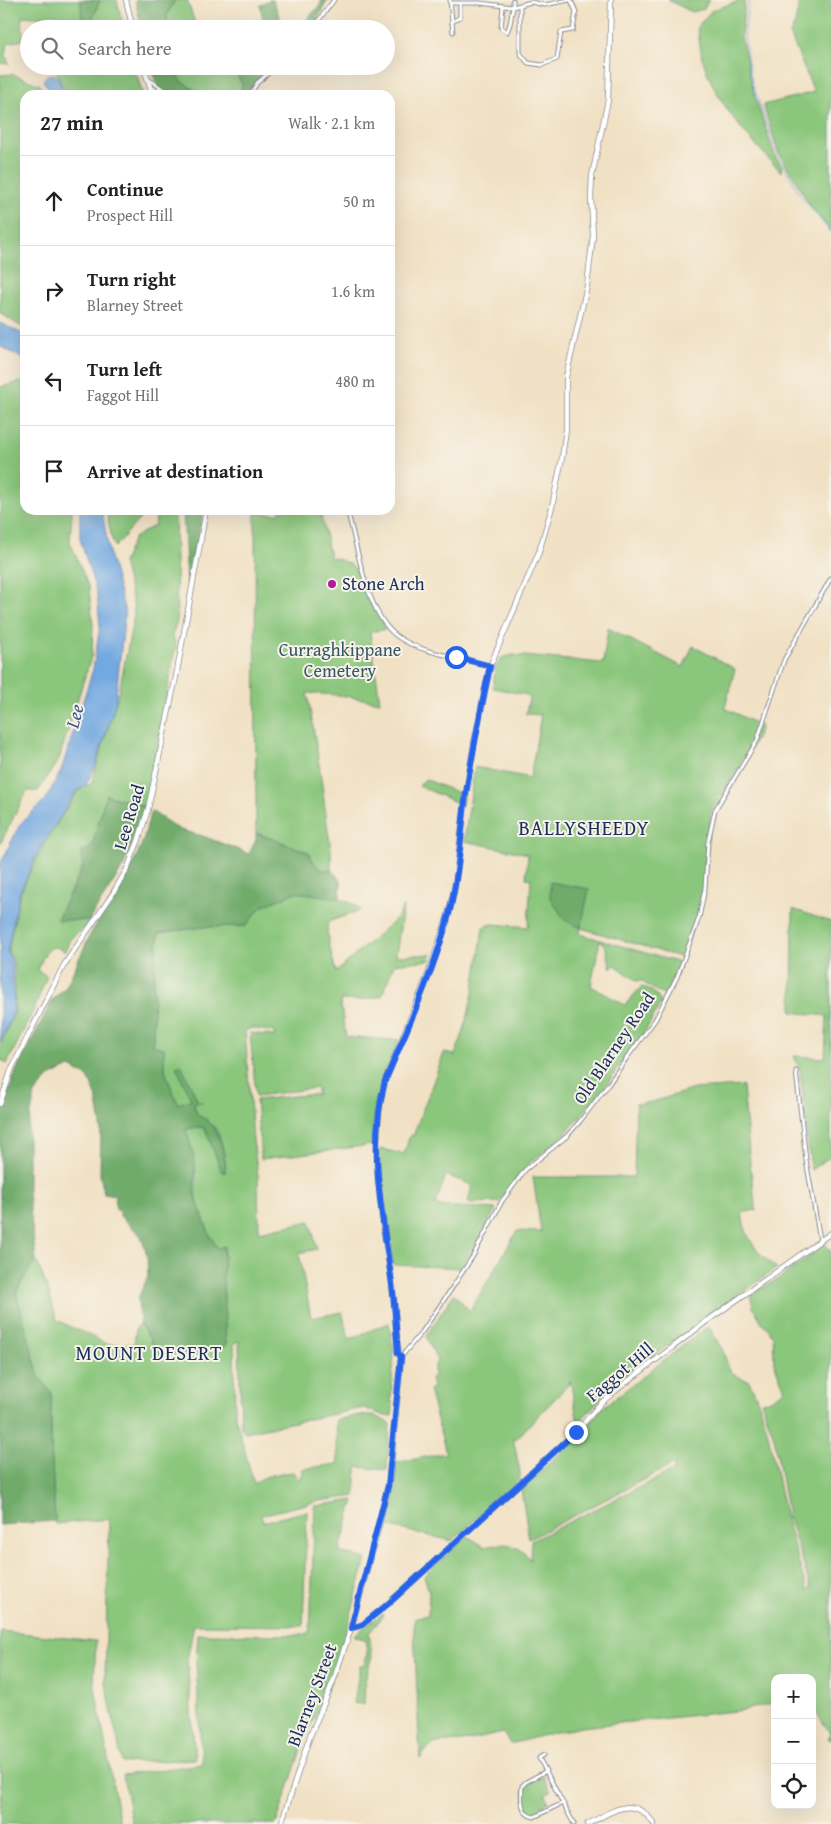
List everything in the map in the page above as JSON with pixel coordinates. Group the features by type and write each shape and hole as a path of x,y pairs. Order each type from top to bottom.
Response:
{"street":[{"path":"126,0 131,20"},
{"path":"319,20 334,0"},
{"path":"503,6 501,28 507,32 513,0"},
{"path":"453,32 450,2 512,7 531,2 544,4 570,0 576,12 573,30 561,32 556,60 542,65 528,64 520,54 520,6"},
{"name":"Blarney Street","path":"281,1824 310,1736 333,1682 351,1628 388,1486 401,1357 398,1353 393,1287 376,1156 378,1113 385,1081 428,975 448,916 455,886 466,795 490,666 539,552 552,507 566,429 566,378 587,286 593,236 592,176 608,100 611,0"},
{"path":"452,22 460,17 460,3"},
{"path":"145,75 151,90"},
{"path":"253,90 257,83 266,75"},
{"path":"146,78 164,90"},
{"name":"Lee Road","path":"0,1104 12,1068 60,972 90,924 112,895 138,842 148,809 174,686 205,515"},
{"path":"348,515 371,600 380,616 392,631 398,637 422,648 490,666"},
{"name":"Old Blarney Road","path":"401,1357 422,1332 457,1282 502,1201 525,1170 567,1136 581,1120 655,1020 677,977 699,918 705,888 708,842 715,810 757,741 784,660 831,578"},
{"path":"796,1071 806,1160 820,1240"},
{"name":"Faggot Hill","path":"351,1628 362,1625 388,1604 576,1432 615,1390 831,1233"},
{"path":"544,1755 539,1758 574,1824"},
{"path":"546,1771 522,1786 524,1811 529,1816 534,1817 563,1803"},
{"path":"588,1824 617,1809 631,1807 645,1813 654,1824"}],"green space":[{"path":"0,0 81,0 82,20 66,20 54,14 36,17 22,16 22,20 20,20 20,41 8,43 6,56 9,64 0,63"},
{"path":"81,0 100,0 92,20 82,20"},
{"path":"100,0 117,0 122,20 92,20"},
{"path":"135,0 175,0 167,15 167,20 140,20"},
{"path":"175,0 187,0 194,20 167,20 167,15"},
{"path":"273,0 281,20 263,20 260,5"},
{"path":"321,0 327,0 316,20 306,20 321,4"},
{"path":"668,0 709,0 704,9 692,12"},
{"path":"745,0 741,37 755,97 775,156 782,166 781,172 745,133 724,105 715,90 702,57 697,27 712,10"},
{"path":"800,0 831,0 831,231 811,207 779,153 763,105 814,92 790,34 795,23"},
{"path":"13,74 40,85 42,90 20,90 20,326 0,313 0,75"},
{"path":"58,75 137,75 141,90 64,90"},
{"path":"154,75 178,75 180,80 194,90 158,90"},
{"path":"178,75 238,75 242,84 242,90 194,90 180,80"},
{"path":"238,75 263,75 250,90 242,90 242,84"},
{"path":"20,382 20,515 72,515 70,542 89,588 93,625 92,654 59,759 38,791 27,791 0,844 0,387"},
{"path":"107,515 142,515 115,547"},
{"path":"156,515 175,515 177,622 172,635 176,644 146,807 106,795 92,847 57,919 90,921 73,937 66,952 55,947 47,951 37,970 47,976 35,1007 7,1064 0,1059 0,1046 15,1011 14,963 8,951 20,894 41,849 77,792 87,785 91,785 119,691 134,615 123,562 134,538 155,525"},
{"path":"183,515 203,515 187,585"},
{"name":"Curraghkippane Cemetery","path":"255,515 321,515 330,557 347,563 356,570 368,598 387,629 370,632 380,702 338,695 307,693 318,754 330,842 331,869 322,870 314,863 308,852 256,833"},
{"path":"608,628 683,667 693,646 735,669 725,708 761,726 756,739 711,812 701,903 683,958 581,928 580,934 680,963 665,995 663,995 643,981 637,981 615,965 611,968 606,948 600,940 591,986 625,1005 641,987 644,987 653,992 661,1003 643,1035 624,1058 609,1082 566,1133 526,1166 499,1202 468,1203 472,1185 446,1175 435,1206 496,1209 462,1268 393,1265 379,1151 380,1149 404,1154 410,1135 413,1136 444,1053 455,1055 470,1008 483,927 492,924 528,927 531,879 526,878 528,854 464,841 475,767 530,778 541,715 526,714 529,698 527,695 493,688 495,668 501,658 513,655 603,663"},
{"path":"425,779 463,795 462,805 419,786"},
{"path":"106,795 146,807 123,867 89,920 57,920 83,868 81,852 92,847"},
{"path":"151,811 180,830 203,836 249,854 256,840 256,833 308,852 314,863 321,870 331,869 341,881 340,898 295,892 261,907 246,926 203,927 159,933 154,966 153,1045 164,1048 165,1070 178,1104 191,1100 176,1066 181,1064 198,1102 194,1103 196,1112 214,1127 224,1154 225,1173 222,1172 205,1128 186,1129 195,1161 195,1196 210,1236 218,1249 224,1246 223,1278 226,1346 206,1351 159,1354 140,1324 138,1298 148,1276 147,1255 141,1236 120,1216 120,1212 116,1209 115,1195 104,1193 100,1175 101,1125 96,1095 88,1077 70,1067 49,1077 35,1094 28,1128 28,1193 36,1260 16,1293 39,1377 51,1392 51,1445 55,1521 0,1525 0,1115 17,1069 53,999 66,987 91,933 130,871 143,841"},
{"path":"550,882 589,889 581,928 565,920 550,898"},
{"path":"295,892 339,899 355,905 361,910 328,922 328,940 336,972 398,917 403,907 396,956 431,954 430,960 394,964 382,996 363,1000 340,1000 346,1037 399,1040 380,1090 376,1094 378,1099 372,1145 261,1159 256,1100 317,1095 317,1088 256,1096 250,1033 275,1036 274,1032 251,1028 245,1031 253,1140 258,1175 259,1232 310,1221 317,1249 299,1253 311,1318 342,1312 349,1339 389,1323 394,1353 391,1399 393,1406 392,1416 385,1416 364,1408 245,1432 241,1428 239,1341 234,1343 235,1416 254,1484 267,1476 293,1472 299,1480 303,1469 338,1464 336,1420 359,1415 372,1415 390,1423 387,1470 357,1467 355,1496 319,1501 261,1515 263,1522 307,1511 303,1626 194,1625 187,1660 195,1759 122,1763 105,1679 109,1519 55,1524 51,1445 51,1392 39,1377 16,1293 36,1260 57,1320 107,1344 134,1344 136,1328 140,1324 159,1354 226,1346 223,1278 224,1246 218,1249 210,1236 195,1196 194,1181 196,1173 186,1129 205,1128 222,1172 226,1167 219,1135 216,1129 195,1110 194,1103 202,1102 197,1101 181,1065 177,1066 191,1100 178,1104 165,1070 164,1048 153,1045 154,966 159,933 203,927 246,926 261,907"},
{"path":"793,909 831,922 831,1156 811,1170 800,1071 794,1056 825,1058 827,1016 792,1012"},
{"path":"743,1086 756,1210 742,1213 746,1230 753,1244 777,1268 636,1369 605,1394 578,1423 570,1380 569,1384 516,1439 513,1437 520,1479 452,1541 386,1526 394,1496 395,1463 446,1453 429,1390 433,1388 431,1378 434,1376 437,1360 426,1336 454,1294 470,1311 517,1231 541,1232 533,1177 634,1177 636,1104 652,1102 694,1089"},
{"path":"825,1244 831,1252 831,1741 828,1738 830,1733 816,1713 816,1674 771,1674 771,1704 745,1710 582,1727 510,1744 503,1733 471,1740 436,1743 428,1748 420,1759 414,1628 416,1617 428,1615 429,1592 424,1576 467,1536 485,1547 498,1544 510,1545 520,1550 530,1560 531,1541 674,1470 674,1464 529,1539 521,1489 585,1430 601,1409 708,1326 722,1349 730,1371 749,1381 762,1411 792,1539 807,1590 811,1589 788,1515 774,1437 761,1401 769,1400 785,1390 774,1363 773,1336 753,1307 750,1294 780,1278"},
{"path":"354,1500 339,1552 366,1559 331,1681 306,1735 276,1824 132,1824 123,1775 202,1764 196,1663 198,1634 306,1635 310,1630 315,1506"},
{"path":"382,1614 384,1615 369,1633 372,1656 365,1680 364,1705 354,1703 360,1665 365,1665 367,1652 365,1639 354,1635"},
{"path":"0,1631 96,1641 94,1682 120,1824 0,1824 0,1804 2,1804 0,1765"},
{"path":"543,1776 551,1791 545,1794 548,1802 544,1804 546,1808 531,1814 525,1801 525,1787"}],"water":[{"path":"47,75 55,75 61,85 61,90 50,90 43,81"},
{"path":"0,323 20,333 20,357 0,346"},
{"path":"80,515 103,515 110,557 125,612 115,705 95,767 86,785 76,792 40,848 19,894 7,951 12,963 14,1011 0,1043 0,865 20,824 46,799 61,771 93,669 100,626 97,594 80,539"}],"waterway":[{"path":"749,0 744,35 752,83 777,153 799,193 831,233"}],"place":[{"name":"Stone Arch","path":"332,584"}],"district":[{"name":"BALLYSHEEDY","path":"584,828"},
{"name":"MOUNT DESERT","path":"149,1353"}],"route":[{"path":"456,657 490,666 466,795 460,854 448,916 428,975 385,1081 380,1099 376,1156 393,1287 398,1353 401,1357 390,1477 351,1628 362,1625 388,1604 576,1432"}],"water label":[{"name":"Lee","path":"74,716"}]}
